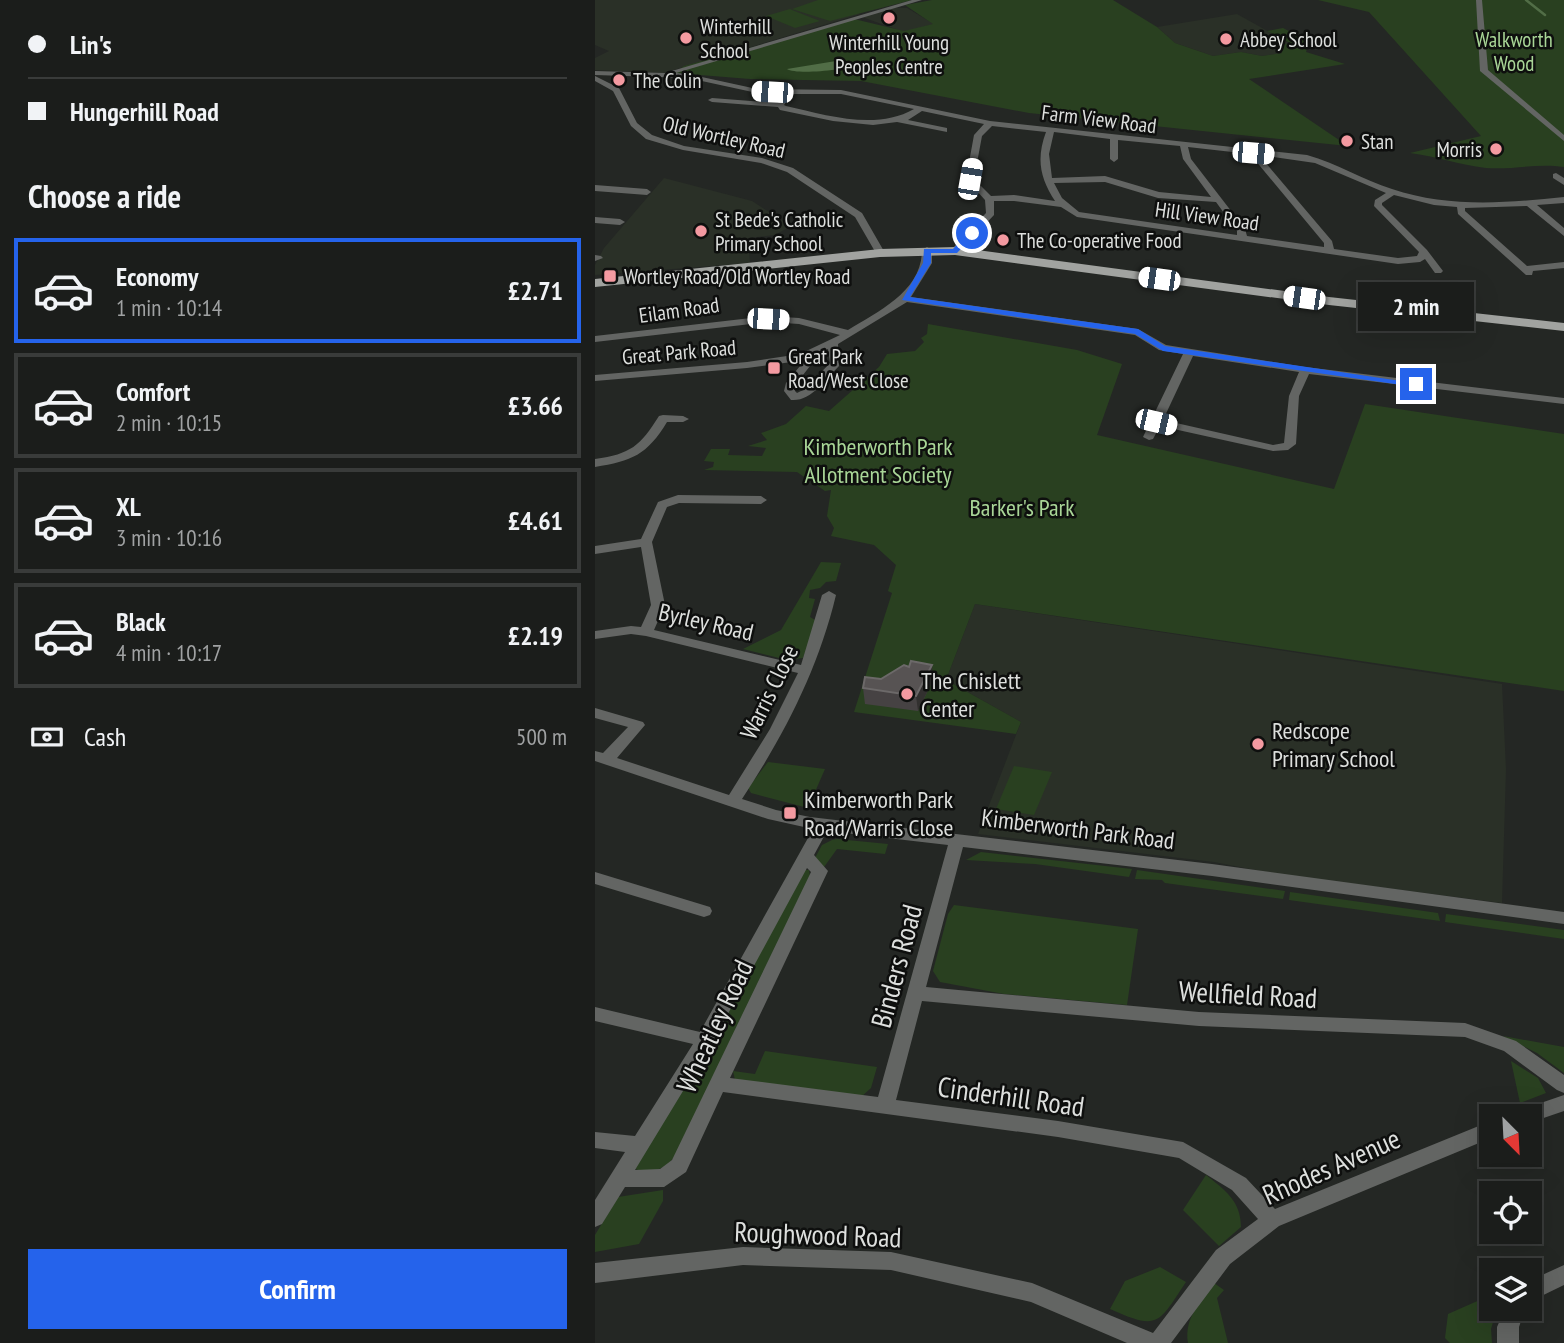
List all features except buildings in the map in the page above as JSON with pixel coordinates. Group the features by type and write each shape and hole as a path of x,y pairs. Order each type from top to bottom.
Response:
{"main road":[{"path":"595,283 732,271 880,253 955,251 1410,312 1564,327"}],"street":[{"path":"665,75 919,0"},
{"path":"1479,0 1484,71 1564,139"},
{"name":"Farm View Road","path":"595,76 626,73 688,76 736,89 841,92 990,123 1184,147 1318,160 1392,192 1461,205 1564,200"},
{"name":"Old Wortley Road","path":"595,76 618,93 634,124 649,137 683,148 762,161 790,170 859,215 880,253"},
{"path":"780,106 789,92"},
{"path":"712,100 780,106 790,111 856,122 898,120 940,130"},
{"path":"898,120 922,108"},
{"path":"955,251 988,219 992,206 970,179 978,135 990,123"},
{"path":"1050,131 1047,181 1061,204"},
{"path":"1114,139 1114,159"},
{"path":"1184,147 1187,159 1243,231 1242,239"},
{"path":"1253,153 1329,243 1329,251"},
{"path":"1047,181 1105,179 1158,195 1218,200"},
{"path":"595,188 647,191"},
{"path":"1392,192 1378,202 1378,206 1424,252 1438,271"},
{"name":"Hill View Road","path":"989,199 1014,198 1061,204 1077,214 1094,218 1398,261 1420,259 1424,252"},
{"path":"1529,203 1564,233"},
{"path":"1461,205 1461,212 1527,271 1564,265"},
{"path":"595,220 620,222"},
{"name":"Great Park Road","path":"595,378 747,365 803,357 850,334 905,299 927,263 927,250"},
{"path":"905,299 1113,327 1138,332 1163,348 1305,370 1564,401"},
{"name":"Eilam Road","path":"595,338 768,319 799,321 850,334"},
{"path":"803,357 805,366 791,383 789,391 795,398 809,391 835,364 832,344"},
{"path":"1149,437 1189,352"},
{"path":"1156,422 1273,448 1284,448 1290,444 1294,396 1305,370"},
{"path":"595,463 632,457 648,444 663,418 683,419"},
{"path":"646,632 658,605 646,542 661,505 678,499 761,500"},
{"path":"595,550 646,542"},
{"name":"Warris Close","path":"732,802 761,761 805,670 822,632 828,595"},
{"name":"Byrley Road","path":"595,635 631,630 646,632 805,670"},
{"path":"595,713 638,725 601,758"},
{"name":"Kimberworth Park Road","path":"601,758 774,816 1564,918"},
{"name":"Wheatley Road","path":"595,1218 705,1040 823,824"},
{"name":"Binders Road","path":"885,1107 957,840"},
{"name":"Wheatley Road","path":"618,1179 664,1178 679,1166 820,871 806,856"},
{"path":"595,878 704,911"},
{"name":"Wellfield Road","path":"915,993 1199,1019 1465,1030 1486,1035 1510,1046 1564,1085"},
{"path":"595,1014 705,1040"},
{"name":"Cinderhill Road","path":"718,1084 1058,1129 1183,1150 1239,1184 1272,1220"},
{"path":"1542,1111 1564,1104"},
{"name":"Rhodes Avenue","path":"1158,1343 1223,1257 1272,1220 1479,1134"},
{"path":"595,1140 638,1145"},
{"name":"Roughwood Road","path":"595,1273 743,1256 891,1261 1032,1293 1152,1343"},
{"path":"1542,1286 1564,1275"},
{"path":"1508,1343 1510,1321"}],"shaded area":[{"name":"Winterhill School","path":"595,0 818,0 860,14 664,73 595,70 595,58 609,51 595,45"},
{"path":"892,8 907,8 934,24 904,32 862,17"},
{"name":"Abbey School","path":"1237,14 1291,44 1282,53 1262,56 1241,52 1213,56 1175,43 1157,27"},
{"path":"842,60 857,65 821,71 800,72 787,69"},
{"name":"St Bede's Catholic Primary School","path":"664,178 752,201 791,226 775,235 748,238 750,263 595,275 595,265 604,248"},
{"name":"Redscope Primary School","path":"975,604 1502,684 1506,769 1502,903 1276,874 1214,862 978,834 1021,722 946,680"}],"green space":[{"path":"818,0 912,0 830,21 792,9"},
{"path":"932,0 1113,0 1157,27 1175,43 1213,56 1241,52 1262,56 1282,53 1279,46 1290,43 1267,31 1283,28 1309,42 1306,52 1345,64 1249,79 1348,146 1029,113 861,81 750,79 675,73 684,66 854,19 904,31 933,24 905,5"},
{"name":"Walkworth Wood","path":"1318,0 1564,0 1564,167 1486,168 1410,153 1481,136 1369,12"},
{"path":"790,9 820,21 795,28 766,16"},
{"name":"Barker's Park","path":"928,324 1077,350 1122,364 1097,435 1334,489 1365,404 1564,434 1564,691 975,604 946,680 1021,722 1016,734 854,712 892,593 888,591 896,565 874,545 831,536 834,528 827,516 831,490 825,491 797,472 704,470 713,467 714,462 704,461 711,449 730,449 728,455 762,456 766,448 748,446 767,440 761,433 786,424 806,406 829,411 879,367 887,354 915,351 924,342 921,338 927,334"},
{"path":"821,562 841,563 836,581 826,582 820,588 810,590 809,598 815,599 810,617 817,621 803,658 787,660 743,649 781,630"},
{"path":"768,762 825,769 808,808 751,793 748,788"},
{"path":"1014,766 1052,772 1034,815 996,809"},
{"path":"832,840 888,844 885,854 837,849 824,867 815,858 822,845"},
{"path":"981,852 1132,869 1129,877 1035,864 966,860"},
{"path":"805,870 809,870 810,876 677,1154 668,1164 657,1170 633,1168 701,1061"},
{"path":"1137,870 1285,891 1283,899 1165,883 1162,880 1135,879"},
{"path":"1290,892 1438,913 1440,921 1289,900"},
{"path":"954,905 1138,929 1127,1005 1004,994 940,982 933,971 948,914"},
{"path":"1446,914 1564,930 1564,939 1445,922"},
{"path":"1503,1036 1564,1047 1564,1073 1537,1053"},
{"path":"765,1051 877,1067 871,1088 861,1097 735,1080 733,1071 755,1074"},
{"path":"1511,1061 1538,1078 1546,1093 1520,1103"},
{"path":"1206,1175 1231,1197 1240,1218 1241,1227 1219,1246 1183,1210"},
{"path":"663,1190 663,1201 639,1244 595,1252 595,1235 618,1197"},
{"path":"1160,1267 1186,1282 1163,1315 1156,1320 1139,1320 1110,1309 1125,1281"},
{"path":"1214,1283 1224,1290 1217,1298 1228,1343 1188,1343 1191,1318"},
{"path":"1479,1300 1479,1321 1493,1321 1492,1343 1450,1343 1445,1338 1448,1314"}],"waterway":[{"path":"1526,0 1545,15"}],"place":[{"name":"Winterhill Young Peoples Centre","path":"889,18"},
{"name":"Winterhill School","path":"686,38"},
{"name":"Abbey School","path":"1226,39"},
{"name":"The Colin","path":"619,80"},
{"name":"Stan","path":"1347,141"},
{"name":"Morris","path":"1496,149"},
{"name":"St Bede's Catholic Primary School","path":"701,231"},
{"name":"The Co-operative Food","path":"1003,240"},
{"name":"Wortley Road/Old Wortley Road","path":"610,276"},
{"name":"Great Park Road/West Close","path":"774,368"},
{"name":"The Chislett Center","path":"907,694"},
{"name":"Redscope Primary School","path":"1258,744"},
{"name":"Kimberworth Park Road/Warris Close","path":"790,813"}],"route":[{"path":"972,233 955,251 927,250 927,263 905,299 1113,327 1138,332 1153,345 1163,348 1416,384"}],"park label":[{"name":"Kimberworth Park Allotment Society","path":"878,460"}]}
